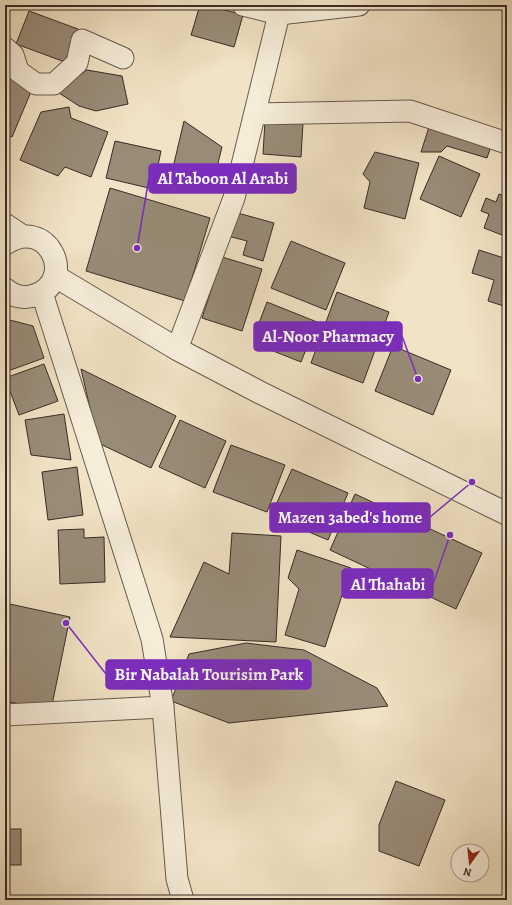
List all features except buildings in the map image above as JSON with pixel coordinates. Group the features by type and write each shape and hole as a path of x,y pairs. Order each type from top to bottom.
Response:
{"street":[{"path":"243,5 279,14 359,5"},
{"path":"177,349 234,198 279,14"},
{"path":"5,48 12,55 18,71 36,84 54,84 77,63 82,40 123,58"},
{"path":"255,114 410,111 507,142"},
{"path":"5,224 14,240 37,238 46,244 53,252 56,262 55,276 50,286 42,293 31,297 20,297 10,294 5,289"},
{"path":"55,276 177,349 261,393 507,514"},
{"path":"42,293 152,639 162,707 178,879 183,900"},
{"path":"5,715 162,707"}],"place":[{"name":"Al Taboon Al Arabi","path":"137,248"},
{"name":"Al-Noor Pharmacy","path":"418,379"},
{"name":"Mazen 3abed's home","path":"472,482"},
{"name":"Al Thahabi","path":"450,535"},
{"name":"Bir Nabalah Tourisim Park","path":"66,623"}]}
